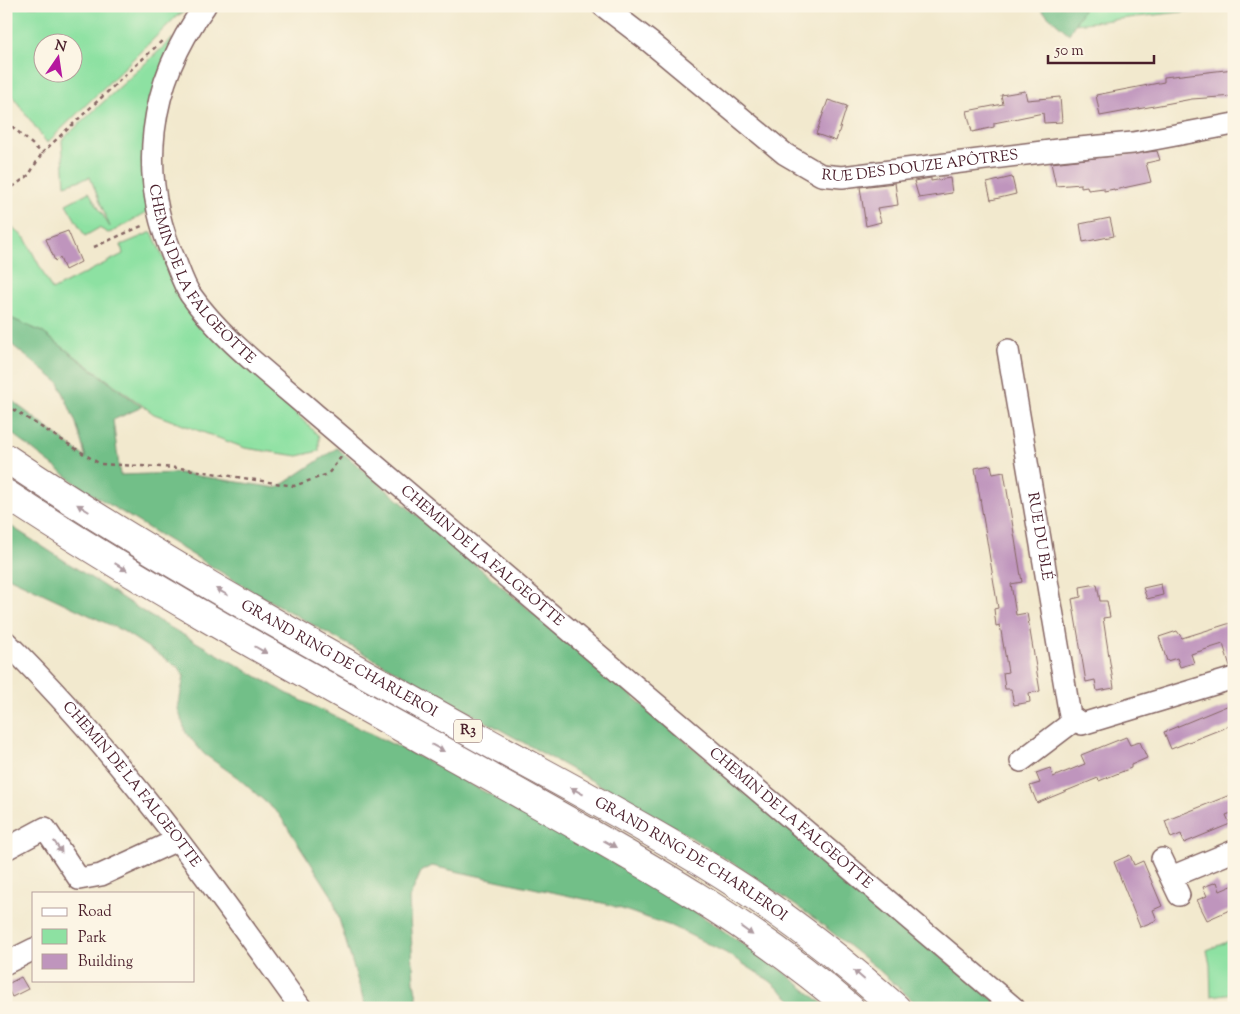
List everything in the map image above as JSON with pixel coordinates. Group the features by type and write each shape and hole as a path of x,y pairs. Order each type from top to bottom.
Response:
{"highway":[{"name":"GRAND RING DE CHARLEROI","path":"6,458 80,507 194,576 631,821 746,891 850,968 896,1008"},
{"name":"GRAND RING DE CHARLEROI","path":"6,494 74,538 287,665 627,854 728,917 850,1008"}],"street":[{"name":"CHEMIN DE LA FALGEOTTE","path":"205,6 190,26 160,94 152,134 153,176 160,218 166,242 189,292 222,332 350,444 1014,1008"},
{"name":"RUE DES DOUZE APÔTRES","path":"603,6 650,42 785,154 821,176 842,177 1048,151 1133,143 1234,124"},
{"name":"RUE DU BLÉ","path":"1008,350 1070,716 1075,720"},
{"name":"CHEMIN DE LA FALGEOTTE","path":"6,642 75,713 124,771 301,1008"},
{"path":"1021,761 1075,720 1082,724 1234,678"},
{"path":"6,849 45,828 79,879 100,884 177,840"},
{"path":"1171,877 1234,851"},
{"path":"6,963 32,950"}],"path":[{"path":"6,192 29,174 42,153 170,33 190,26"},
{"path":"6,122 42,153"},
{"path":"94,247 160,218"},
{"path":"6,405 100,464 180,468 294,486 328,474 350,444"}],"green space":[{"path":"6,6 194,6 177,16 47,143 6,87"},
{"path":"1030,6 1085,6 1069,34 1039,8"},
{"path":"1085,6 1234,6 1075,24"},
{"path":"173,38 143,166 147,212 112,232 108,233 99,228 85,236 66,204 89,192 110,227 90,177 65,185 62,140"},
{"path":"6,222 25,238 52,290 123,254 121,245 152,232 179,292 222,342 319,436 319,451 298,456 245,448 154,414 42,332 6,316"},
{"path":"6,316 42,332 142,407 113,420 120,475 179,473 277,488 337,448 1003,1008 921,1008 879,970 814,918 742,869 673,826 254,592 82,488 6,429 6,396 86,458 76,423 59,383 6,340"},
{"path":"6,523 150,616 288,694 438,766 633,874 703,917 780,969 828,1008 801,1008 770,981 726,953 674,927 607,904 432,866 421,872 409,899 414,982 419,1008 366,1008 332,896 279,814 237,777 204,754 186,733 178,709 184,676 179,668 123,631 6,576"},
{"path":"1234,939 1234,993 1211,996 1210,965 1207,950"}],"building":[{"path":"1234,69 1234,96 1192,99 1100,116 1096,95 1164,82 1164,77"},
{"path":"1025,91 1027,100 1060,97 1062,122 1044,123 1043,113 994,123 994,127 972,132 967,111 1003,104 1001,95"},
{"path":"828,100 847,106 836,141 816,134"},
{"path":"1157,151 1160,160 1146,163 1151,182 1104,191 1104,188 1088,190 1087,186 1081,187 1081,184 1056,186 1051,163"},
{"path":"1012,177 1016,194 991,200 987,183"},
{"path":"931,178 931,181 950,178 952,193 919,198 914,181"},
{"path":"895,183 898,205 877,208 881,222 866,226 860,187"},
{"path":"1110,218 1114,236 1083,242 1080,224"},
{"path":"68,231 81,262 65,270 60,258 55,261 46,239"},
{"path":"991,465 993,474 1004,472 1022,582 1011,584 1016,615 1027,613 1040,691 1029,693 1030,702 1014,705 1011,689 1005,689 1003,673 1008,672 1000,625 996,626 994,609 998,608 975,468"},
{"path":"1097,584 1100,601 1107,601 1110,617 1103,618 1114,688 1097,691 1095,680 1086,682 1072,599 1081,597 1080,587"},
{"path":"1161,584 1163,595 1147,599 1143,588"},
{"path":"1234,622 1234,666 1230,666 1223,644 1191,654 1194,663 1180,667 1177,658 1167,661 1159,637 1177,631 1182,638"},
{"path":"1234,703 1234,724 1171,749 1164,732"},
{"path":"1126,737 1130,745 1140,742 1147,758 1131,765 1131,768 1099,781 1098,778 1037,803 1030,786 1040,783 1036,773 1050,768 1053,777 1085,764 1081,755"},
{"path":"1230,795 1234,804 1234,812 1226,815 1230,824 1184,843 1181,834 1171,838 1165,821"},
{"path":"1130,855 1134,865 1143,861 1162,906 1153,910 1157,920 1140,927 1114,862"},
{"path":"1217,882 1220,891 1234,885 1234,908 1207,920 1197,900 1207,896 1203,887"},
{"path":"21,977 28,989 12,997 6,985"}]}
